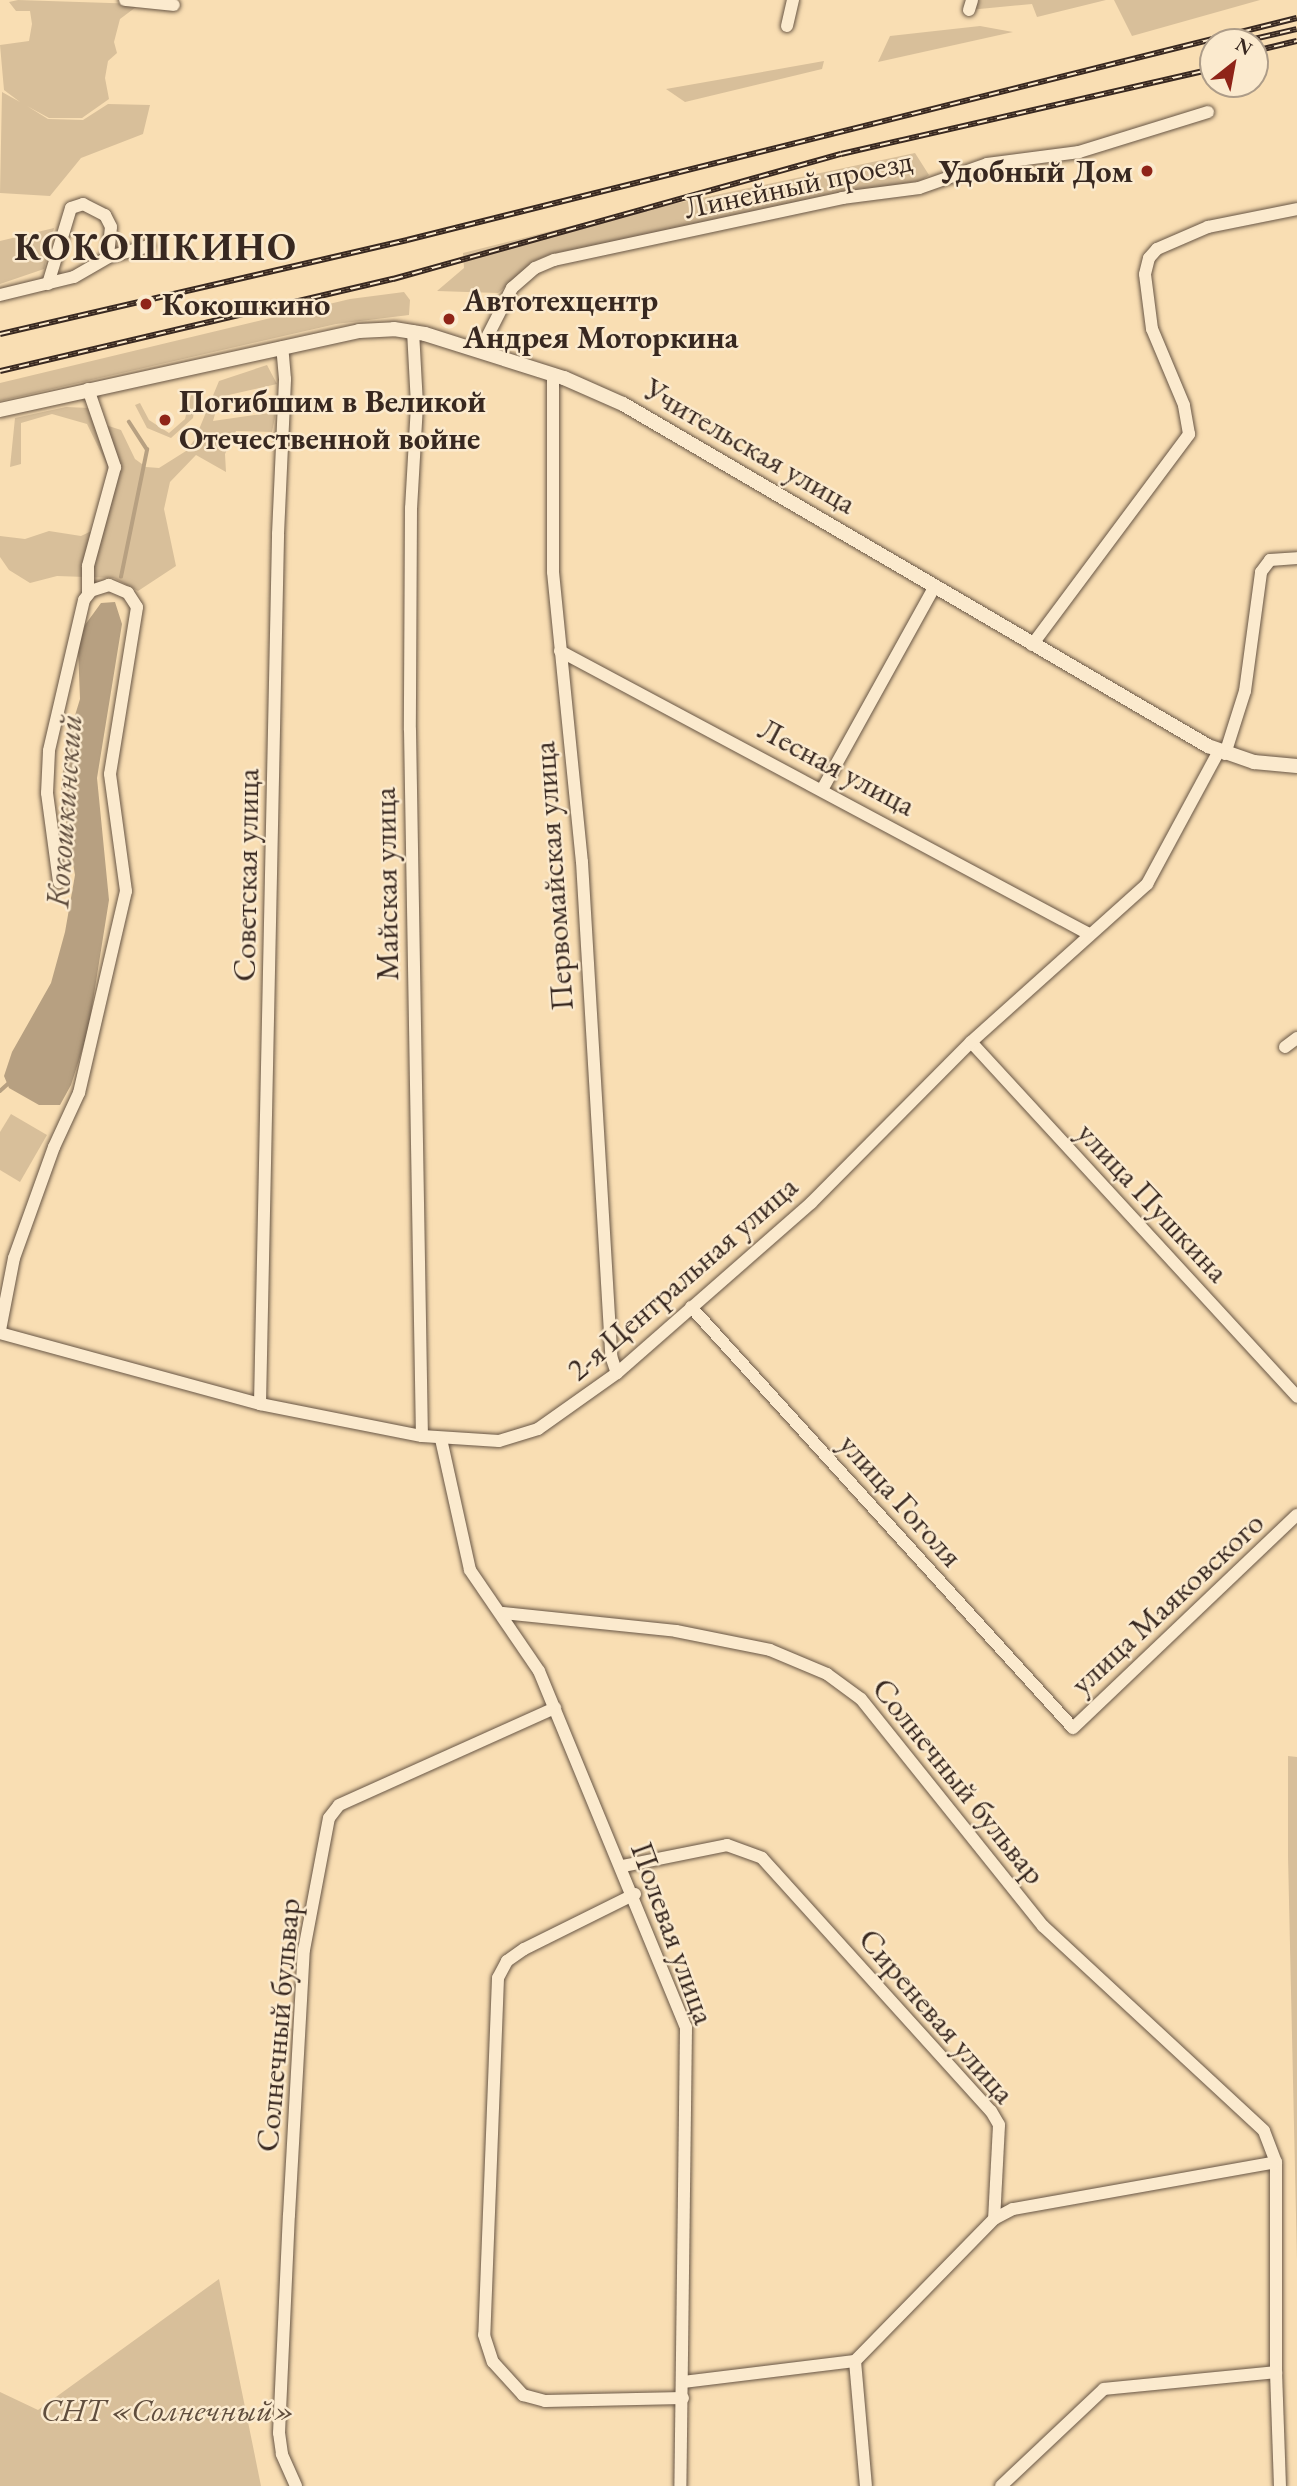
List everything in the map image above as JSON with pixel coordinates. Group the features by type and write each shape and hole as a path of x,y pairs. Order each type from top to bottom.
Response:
{"street":[{"path":"125,0 174,5"},
{"path":"787,26 793,0"},
{"name":"Линейный проезд","path":"480,351 512,288 534,268 554,260 842,198 919,188 987,164 1079,152 1208,112"},
{"path":"48,284 71,208 95,207 108,219 108,257"},
{"path":"1032,645 1189,434 1184,405 1152,330 1146,265 1163,246 1234,220 1297,209"},
{"path":"0,295 74,277 108,257 149,246"},
{"name":"Учительская улица","path":"0,410 367,330 413,331 553,374 659,424 1032,645 1222,752 1254,762 1297,766"},
{"name":"Майская улица","path":"413,331 417,405 411,508 411,730 422,1436"},
{"name":"Советская улица","path":"260,1404 277,547 285,379 282,347"},
{"name":"Первомайская улица","path":"553,374 553,572 582,862 611,1356 617,1373"},
{"path":"60,882 48,801 49,757 93,591 88,566 115,467 88,389"},
{"path":"1222,752 1245,691 1261,572 1270,560 1297,558"},
{"path":"823,788 935,586"},
{"path":"0,1331 14,1258 79,1093 126,891 110,789 110,761 137,607 121,588 93,591"},
{"name":"Лесная улица","path":"560,651 823,788 1087,933"},
{"name":"2-я Центральная улица","path":"0,1331 260,1404 422,1436 441,1439 518,1438 557,1420 617,1373 811,1203 971,1042 1087,933 1147,884 1222,752"},
{"path":"1285,1047 1297,1038"},
{"name":"улица Пушкина","path":"971,1042 1297,1397"},
{"name":"улица Гоголя","path":"691,1307 1073,1728"},
{"name":"Полевая улица","path":"441,1439 470,1570 503,1613 530,1655 635,1894 686,2027 680,2486"},
{"name":"улица Маяковского","path":"1073,1728 1297,1515"},
{"name":"Солнечный бульвар","path":"503,1613 676,1631 770,1650 848,1686 1043,1926 1264,2131 1276,2162"},
{"name":"Солнечный бульвар","path":"296,2486 282,2454 279,2433 288,2242 304,1950 329,1818 340,1805 555,1708"},
{"name":"Сиреневая улица","path":"623,1866 727,1845 762,1858 991,2111 999,2125 994,2219"},
{"path":"635,1894 524,1949 507,1961 498,1978 484,2335 493,2362 523,2395 545,2401 683,2398"},
{"path":"683,2382 855,2361 994,2219 1018,2207 1276,2162 1276,2372 1280,2486"},
{"path":"855,2361 866,2486"},
{"path":"1001,2486 1104,2389 1276,2372"}],"green space":[{"path":"18,0 140,4 120,19 114,42 117,53 108,61 105,78 109,99 82,118 49,118 27,106 48,119 83,120 108,104 150,105 143,134 81,158 50,196 0,193 2,92 20,102 4,90 0,45 29,41 32,24 30,11 16,11 9,2"},
{"path":"972,0 1106,0 1037,17 1032,4 969,10"},
{"path":"1114,0 1260,0 1132,36"},
{"path":"980,26 1013,32 878,62 890,36"},
{"path":"824,61 822,69 685,102 666,89"},
{"path":"915,153 929,175 922,180 551,254 534,261 498,293 437,291 464,268 463,253 587,222"},
{"path":"54,228 44,269 0,284 0,241"},
{"path":"404,292 410,300 409,315 336,324 0,401 0,383 350,299"},
{"path":"267,365 277,384 220,397 213,421 276,412 272,432 236,431 225,454 226,472 196,455 170,482 164,509 176,566 138,591 114,578 57,576 30,583 9,570 0,557 0,536 25,539 49,531 81,536 98,528 108,467 87,424 52,414 21,423 21,464 10,467 15,418 66,407 90,408 93,421 121,430 135,459 146,467 159,468 186,451 195,439 219,381"},
{"path":"192,391 197,391 193,418 171,438 147,428 135,405 140,403 149,420 169,433 185,419"},
{"path":"11,1114 47,1135 20,1182 0,1170 0,1132"},
{"path":"1288,1756 1297,1757 1297,2260 1288,1856"},
{"name":"СНТ «Солнечный»","path":"219,2279 261,2486 0,2486 0,2392 38,2410"}],"shaded area":[{"path":"115,602 122,624 97,778 109,900 88,1032 71,1085 60,1105 39,1105 9,1088 4,1076 12,1052 51,983 65,932 75,875 61,792 65,748 80,699 78,648 85,625 101,603"}],"waterway":[{"path":"121,577 147,450 129,422"},
{"name":"Кокошкинский","path":"0,1091 10,1082"}],"railway":[{"path":"0,334 407,240 1297,18"},
{"path":"1269,36 1297,29"},
{"path":"1269,48 1297,41"},
{"path":"0,371 393,279 841,154 1199,72"}],"place":[{"name":"Удобный Дом","path":"1147,171"},
{"name":"Кокошкино","path":"146,304"},
{"name":"Автотехцентр Андрея Моторкина","path":"449,319"},
{"name":"Погибшим в Великой Отечественной войне","path":"165,420"}],"district":[{"name":"КОКОШКИНО","path":"156,247"}]}
